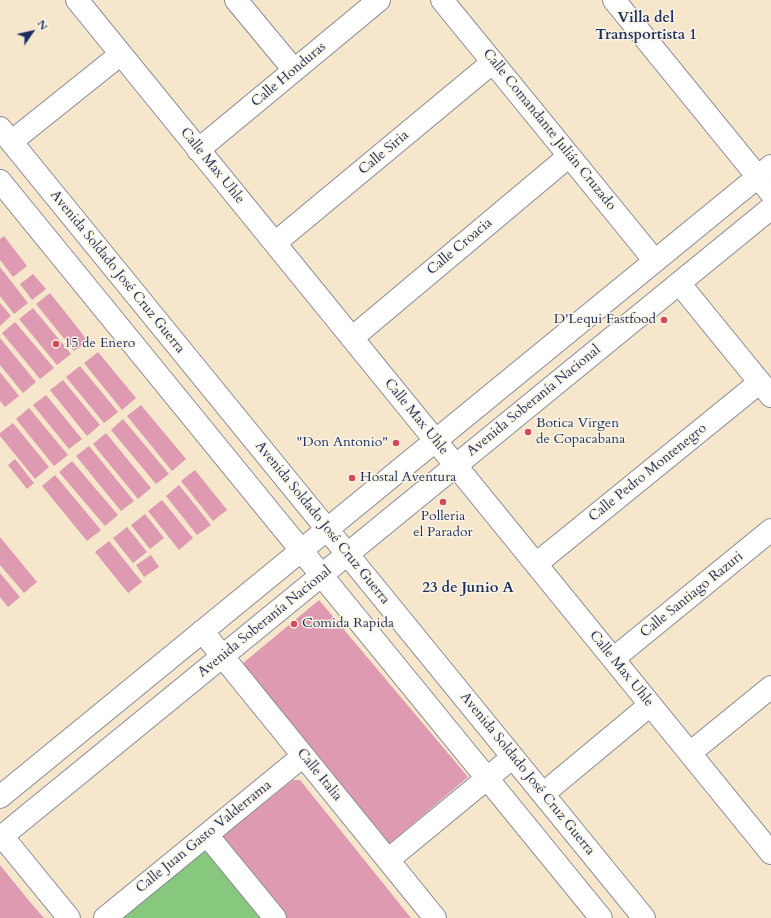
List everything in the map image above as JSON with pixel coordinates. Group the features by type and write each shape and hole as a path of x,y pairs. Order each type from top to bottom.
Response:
{"street":[{"name":"Calle Max Uhle","path":"77,0 650,705 769,848"},
{"path":"236,0 294,70"},
{"name":"Calle Honduras","path":"198,150 379,0"},
{"name":"Calle Comandante Julián Cruzado","path":"442,0 655,261"},
{"path":"0,797 655,261 767,179 614,0"},
{"path":"6,135 121,54"},
{"name":"Calle Siria","path":"275,243 493,62"},
{"name":"Avenida Soldado José Cruz Guerra","path":"6,135 644,918"},
{"name":"Calle Croacia","path":"352,338 569,156"},
{"path":"0,181 601,918"},
{"name":"Avenida Soberanía Nacional","path":"1,837 771,208"},
{"path":"679,283 765,389"},
{"name":"Calle Pedro Montenegro","path":"536,564 765,389"},
{"name":"Calle Santiago Razuri","path":"613,659 771,530"},
{"name":"Calle Italia","path":"202,631 436,918"},
{"path":"690,754 771,687"},
{"path":"543,794 650,705"},
{"name":"Calle Juan Gasto Valderrama","path":"105,918 303,756"},
{"path":"388,860 513,757"},
{"path":"207,835 275,918"},
{"path":"1,837 69,918"}],"green space":[{"path":"207,849 262,918 118,918"}],"building":[{"path":"4,236 27,266 13,277 0,260 0,239"},
{"path":"0,267 28,303 14,314 0,296"},
{"path":"33,274 46,289 32,300 20,284"},
{"path":"50,293 88,341 74,351 36,304"},
{"path":"0,303 11,316 0,326"},
{"path":"33,308 71,354 57,365 19,319"},
{"path":"15,322 54,368 40,379 2,333"},
{"path":"0,338 36,382 23,393 0,365"},
{"path":"98,352 136,398 122,410 84,363"},
{"path":"80,366 118,412 104,423 66,377"},
{"path":"0,372 19,396 5,407 0,401"},
{"path":"63,380 100,425 87,436 50,390"},
{"path":"46,395 82,439 69,449 33,405"},
{"path":"141,405 186,459 172,471 127,416"},
{"path":"29,408 68,455 54,466 16,419"},
{"path":"123,419 169,474 156,484 111,430"},
{"path":"13,423 49,467 35,479 0,436 0,433"},
{"path":"106,433 151,488 138,499 93,444"},
{"path":"89,446 134,501 121,511 76,456"},
{"path":"15,459 34,483 27,489 8,465"},
{"path":"72,461 118,515 105,526 59,472"},
{"path":"195,470 227,510 213,521 181,481"},
{"path":"55,475 101,530 87,541 42,486"},
{"path":"179,485 211,525 197,535 166,496"},
{"path":"162,500 193,538 179,550 148,511"},
{"path":"145,514 164,538 150,549 131,525"},
{"path":"127,527 147,552 133,563 113,538"},
{"path":"0,537 37,582 24,593 0,565"},
{"path":"109,541 142,582 128,593 95,552"},
{"path":"151,555 159,567 144,577 136,565"},
{"path":"0,573 20,597 8,607 0,597"},
{"path":"319,600 468,777 389,844 242,664"},
{"path":"293,780 300,780 411,918 284,918 220,838"},
{"path":"0,865 30,902 44,918 0,918"}],"place":[{"name":"D'Lequi Fastfood","path":"664,320"},
{"name":"15 de Enero","path":"56,344"},
{"name":"Botica Virgen de Copacabana","path":"528,432"},
{"name":"\"Don Antonio\"","path":"396,443"},
{"name":"Hostal Aventura","path":"352,478"},
{"name":"Polleria el Parador","path":"443,502"},
{"name":"Comida Rapida","path":"294,624"}],"district":[{"name":"Villa del Transportista 1","path":"646,28"},
{"name":"23 de Junio A","path":"468,589"}]}
